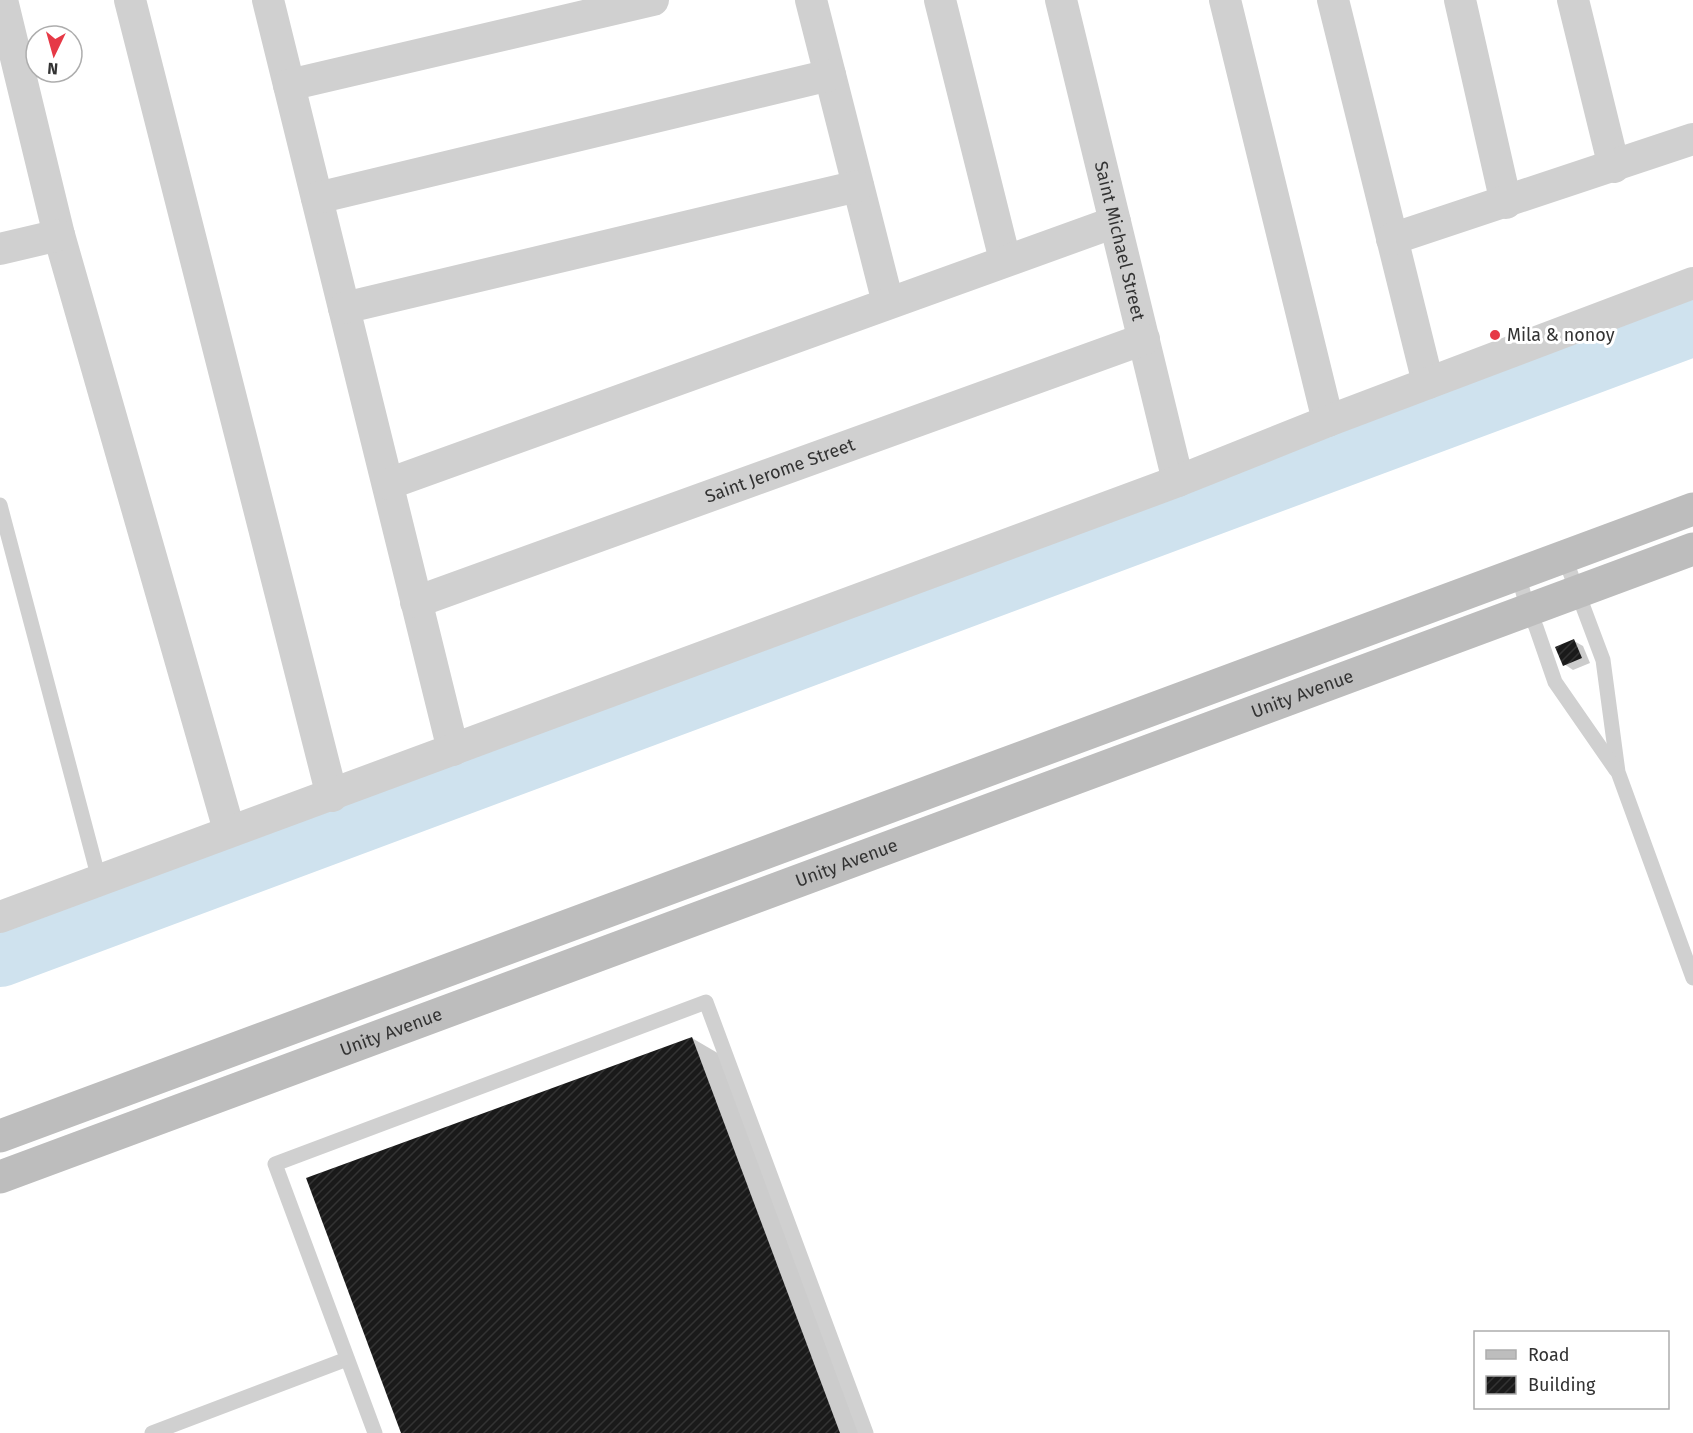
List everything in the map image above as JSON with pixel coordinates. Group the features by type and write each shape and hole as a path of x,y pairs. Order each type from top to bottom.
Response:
{"street":[{"path":"2,0 59,235 230,830"},
{"path":"130,0 332,796"},
{"path":"268,0 453,750"},
{"path":"289,85 653,0"},
{"path":"811,0 888,303"},
{"path":"940,0 1005,260"},
{"name":"Saint Michael Street","path":"1061,0 1178,481"},
{"path":"1225,0 1328,421"},
{"path":"1333,0 1428,383"},
{"path":"1460,0 1506,202"},
{"path":"1573,0 1614,167"},
{"path":"317,198 830,75"},
{"path":"1392,239 1693,139"},
{"path":"344,308 858,186"},
{"path":"388,484 1115,222"},
{"path":"0,249 59,235"},
{"path":"0,918 230,830 332,796 1178,481 1328,421 1693,283"},
{"name":"Saint Jerome Street","path":"416,602 1144,339"},
{"path":"0,1136 1693,509"},
{"name":"Unity Avenue","path":"0,1177 1693,549"},
{"path":"136,1085 150,1121"}],"lane":[{"path":"0,505 99,879"},
{"path":"1564,556 1603,660 1618,772 1693,978"},
{"path":"1518,573 1528,610 1555,682 1618,772"},
{"path":"375,1433 274,1164 706,1002 866,1433"},
{"path":"152,1433 347,1359"}],"building":[{"path":"1574,639 1582,658 1563,666 1555,647"},
{"path":"692,1037 840,1433 401,1433 306,1178"}],"waterway":[{"path":"0,955 1693,324"}],"place":[{"name":"Mila & nonoy","path":"1495,335"}]}
